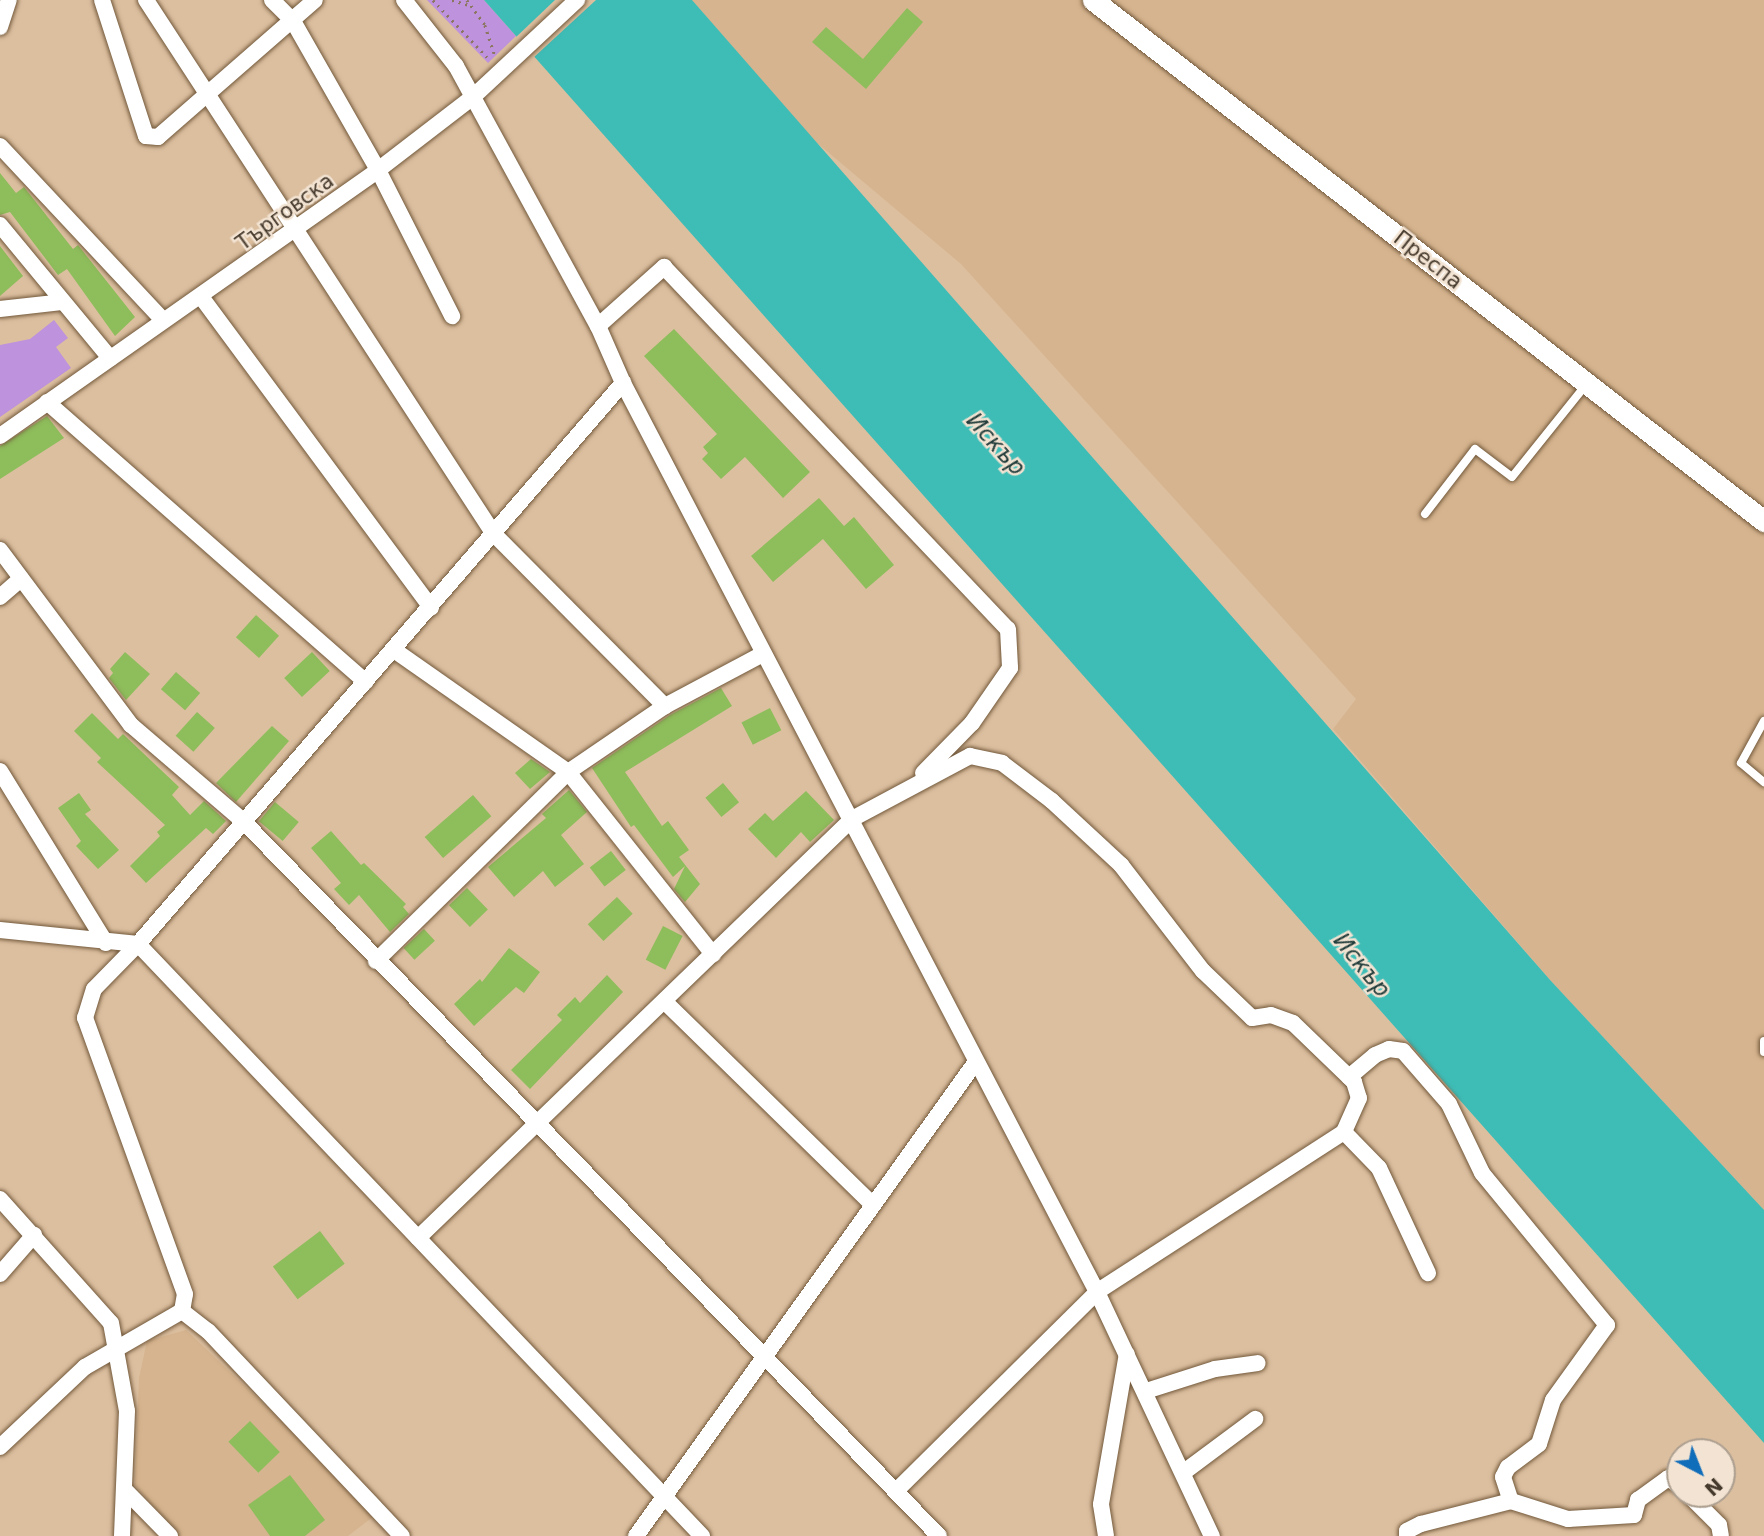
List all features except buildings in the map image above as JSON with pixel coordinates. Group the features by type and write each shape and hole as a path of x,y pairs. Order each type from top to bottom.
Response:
{"main road":[{"name":"Преспа","path":"1093,0 1587,383 1761,513"}],"street":[{"path":"0,27 9,0"},
{"path":"102,0 146,136 158,138 314,0"},
{"path":"146,0 493,533 665,706"},
{"path":"272,0 293,21 379,170 452,316"},
{"path":"404,0 433,33 474,96 598,326 623,383 852,819 975,1063 1097,1292 1146,1391 1212,1536"},
{"name":"Търговска","path":"0,436 163,320 202,298 379,170 474,96 577,0"},
{"path":"0,146 163,320"},
{"path":"0,225 110,358"},
{"path":"598,326 664,267 1008,629 1010,668 972,723 913,783"},
{"path":"202,298 431,607"},
{"path":"0,309 62,302"},
{"path":"0,1447 85,1367 182,1311 185,1294 85,1018 94,989 138,944 623,383"},
{"path":"47,402 366,682"},
{"path":"0,550 131,725 244,822 376,961 898,1489 939,1536"},
{"path":"0,597 21,579"},
{"path":"394,650 568,772 713,954"},
{"path":"376,961 568,772 665,706 763,654"},
{"path":"418,1238 852,819 913,783 970,756 1002,763 1052,801 1121,865 1203,971 1252,1018 1271,1016 1293,1023 1349,1077 1359,1098 1344,1132 1097,1292 898,1489"},
{"path":"0,771 106,943"},
{"path":"0,930 40,937 138,944 702,1536"},
{"path":"664,1001 873,1205"},
{"path":"1349,1077 1375,1055 1389,1049 1403,1051 1449,1104 1482,1173 1607,1325 1553,1400 1539,1444 1508,1466 1503,1477 1511,1501"},
{"path":"636,1536 662,1496 766,1358 975,1063"},
{"path":"1344,1132 1379,1168 1428,1273"},
{"path":"0,1199 111,1323 118,1349 127,1410 126,1491 122,1536"},
{"path":"0,1274 34,1235"},
{"path":"182,1311 208,1331 402,1536"},
{"path":"1106,1536 1101,1504 1127,1354"},
{"path":"1146,1391 1215,1369 1258,1363"},
{"path":"1184,1472 1255,1419"},
{"path":"1407,1536 1406,1531 1421,1524 1511,1501 1568,1519 1634,1515 1637,1500 1666,1479"},
{"path":"126,1491 170,1536"},
{"path":"1702,1508 1719,1525 1721,1536"}],"lane":[{"path":"1425,514 1475,449 1512,477 1587,383"},
{"path":"1764,721 1741,763 1764,782"},
{"path":"1764,1041 1764,1052"}],"path":[{"path":"433,0 488,58 495,75"},
{"path":"452,0 471,5"},
{"path":"467,0 490,35 495,75"}],"shaded area":[{"path":"427,0 484,0 516,36 488,63"},
{"path":"692,0 1764,0 1764,1210 1551,981 1333,729 1356,699 961,264 810,137"},
{"path":"54,320 68,338 56,347 71,368 0,417 0,345 30,339"},
{"path":"186,1330 378,1513 348,1536 179,1536 135,1485 139,1378 147,1341"}],"water":[{"name":"Искър","path":"484,0 692,0 1551,981 1764,1210 1764,1443"}],"pier":[{"path":"555,0 596,0 532,59 514,39"}]}
